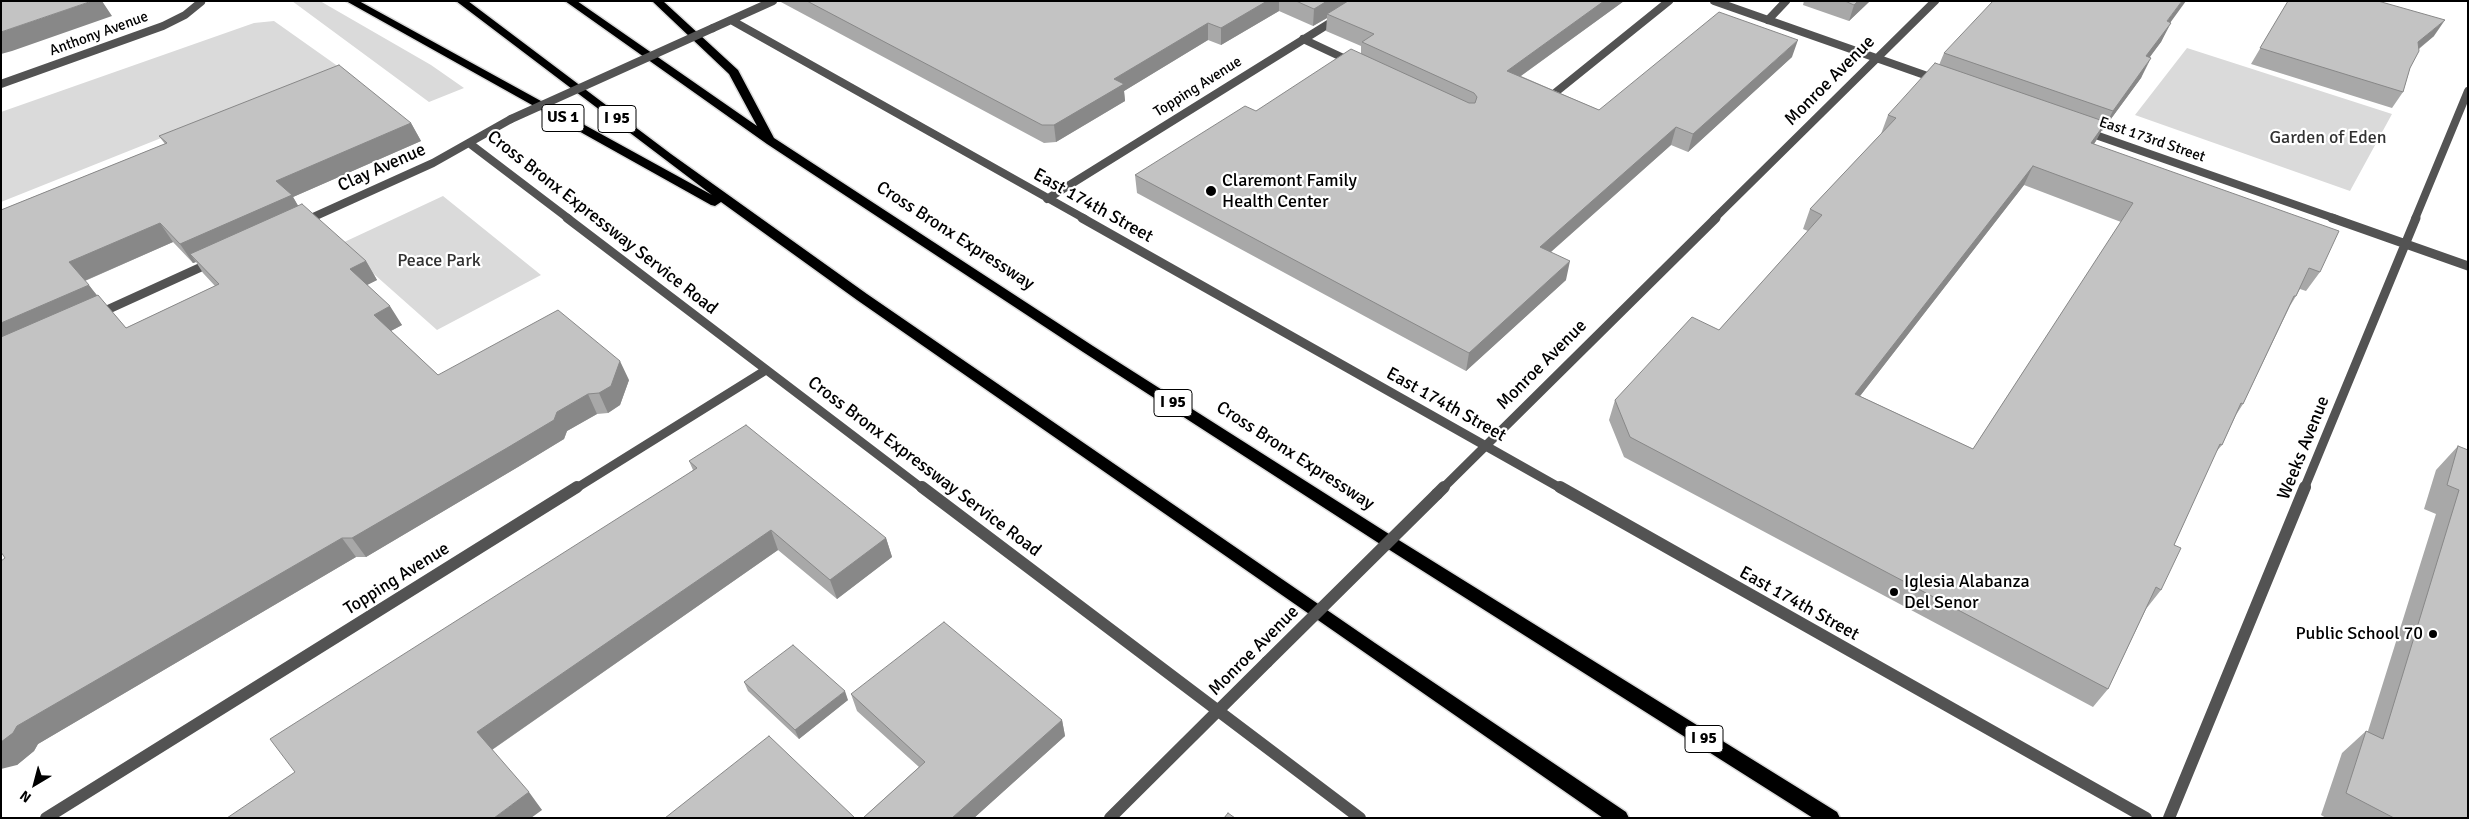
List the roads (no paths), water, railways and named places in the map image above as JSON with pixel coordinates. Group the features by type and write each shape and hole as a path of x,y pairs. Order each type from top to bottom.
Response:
{"highway":[{"name":"US 1","path":"351,1 775,234"},
{"name":"I 95","path":"461,1 667,157 775,234 1369,648 1619,818"},
{"name":"Cross Bronx Expressway","path":"570,1 771,140 1080,343 1383,538 1830,818"},
{"path":"657,1 734,72 771,140"}],"street":[{"name":"Clay Avenue","path":"298,224 433,163 510,119 772,1"},
{"path":"1556,92 1669,1"},
{"path":"1714,1 1943,82"},
{"path":"1768,20 1786,1"},
{"name":"Monroe Avenue","path":"1110,818 1935,1"},
{"name":"Anthony Avenue","path":"1,84 163,26 185,15 201,2"},
{"name":"Topping Avenue","path":"1047,199 1349,11"},
{"name":"East 174th Street","path":"731,20 2146,818"},
{"path":"1303,39 1356,64"},
{"name":"Weeks Avenue","path":"2169,818 2468,91"},
{"name":"East 173rd Street","path":"2075,128 2468,266"},
{"name":"Cross Bronx Expressway Service Road","path":"469,143 766,370 1360,818"},
{"path":"91,317 217,260"},
{"name":"Topping Avenue","path":"46,818 766,370"}],"place":[{"name":"Claremont Family Health Center","path":"1211,191"},
{"name":"Iglesia Alabanza Del Senor","path":"1894,592"},
{"name":"Public School 70","path":"2433,634"}],"park label":[{"name":"Garden of Eden","path":"2328,138"},
{"name":"Peace Park","path":"439,261"}]}
